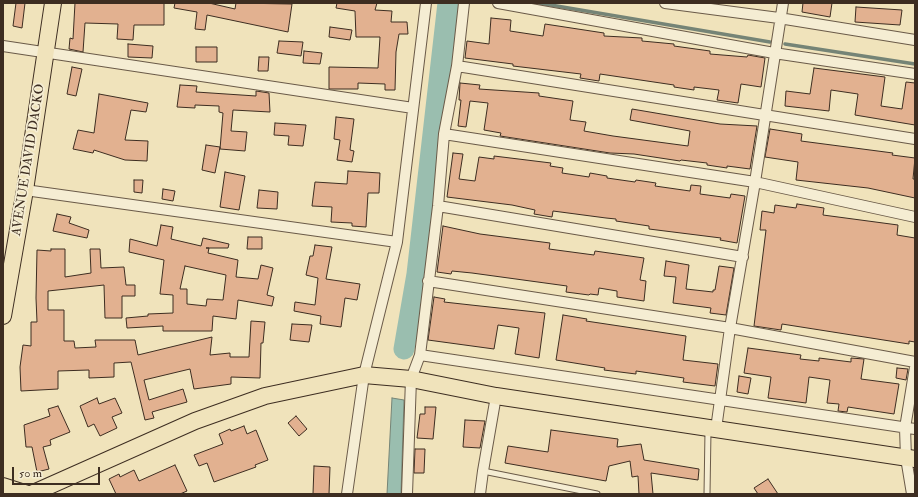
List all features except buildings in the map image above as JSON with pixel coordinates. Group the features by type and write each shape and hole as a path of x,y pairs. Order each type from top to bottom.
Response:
{"main road":[{"name":"AVENUE DAVID DACKO","path":"3,316 25,190 53,3"},
{"path":"3,486 36,493 195,421 265,396 364,375 411,379 496,396 910,459"}],"street":[{"path":"347,494 364,375 397,242 426,3"},
{"path":"407,494 411,379 420,355 438,206 444,134 457,66 464,3"},
{"path":"498,3 774,53 915,74"},
{"path":"666,3 779,18 915,40"},
{"path":"712,428 719,399 743,257 782,3"},
{"path":"3,46 413,108"},
{"path":"457,66 915,139"},
{"path":"444,134 755,182 915,217"},
{"path":"25,190 397,242"},
{"path":"438,206 743,257"},
{"path":"428,281 730,328 915,362"},
{"path":"420,355 910,429"},
{"path":"912,494 910,429 915,367"},
{"path":"480,494 482,471 496,396"}],"lane":[{"path":"707,494 712,428"},
{"path":"482,471 597,494"}],"shaded area":[{"path":"392,398 404,400 401,494 387,494"}],"waterway":[{"path":"404,349 417,274 448,3"},
{"path":"539,3 770,42"},
{"path":"785,44 915,64"}]}
